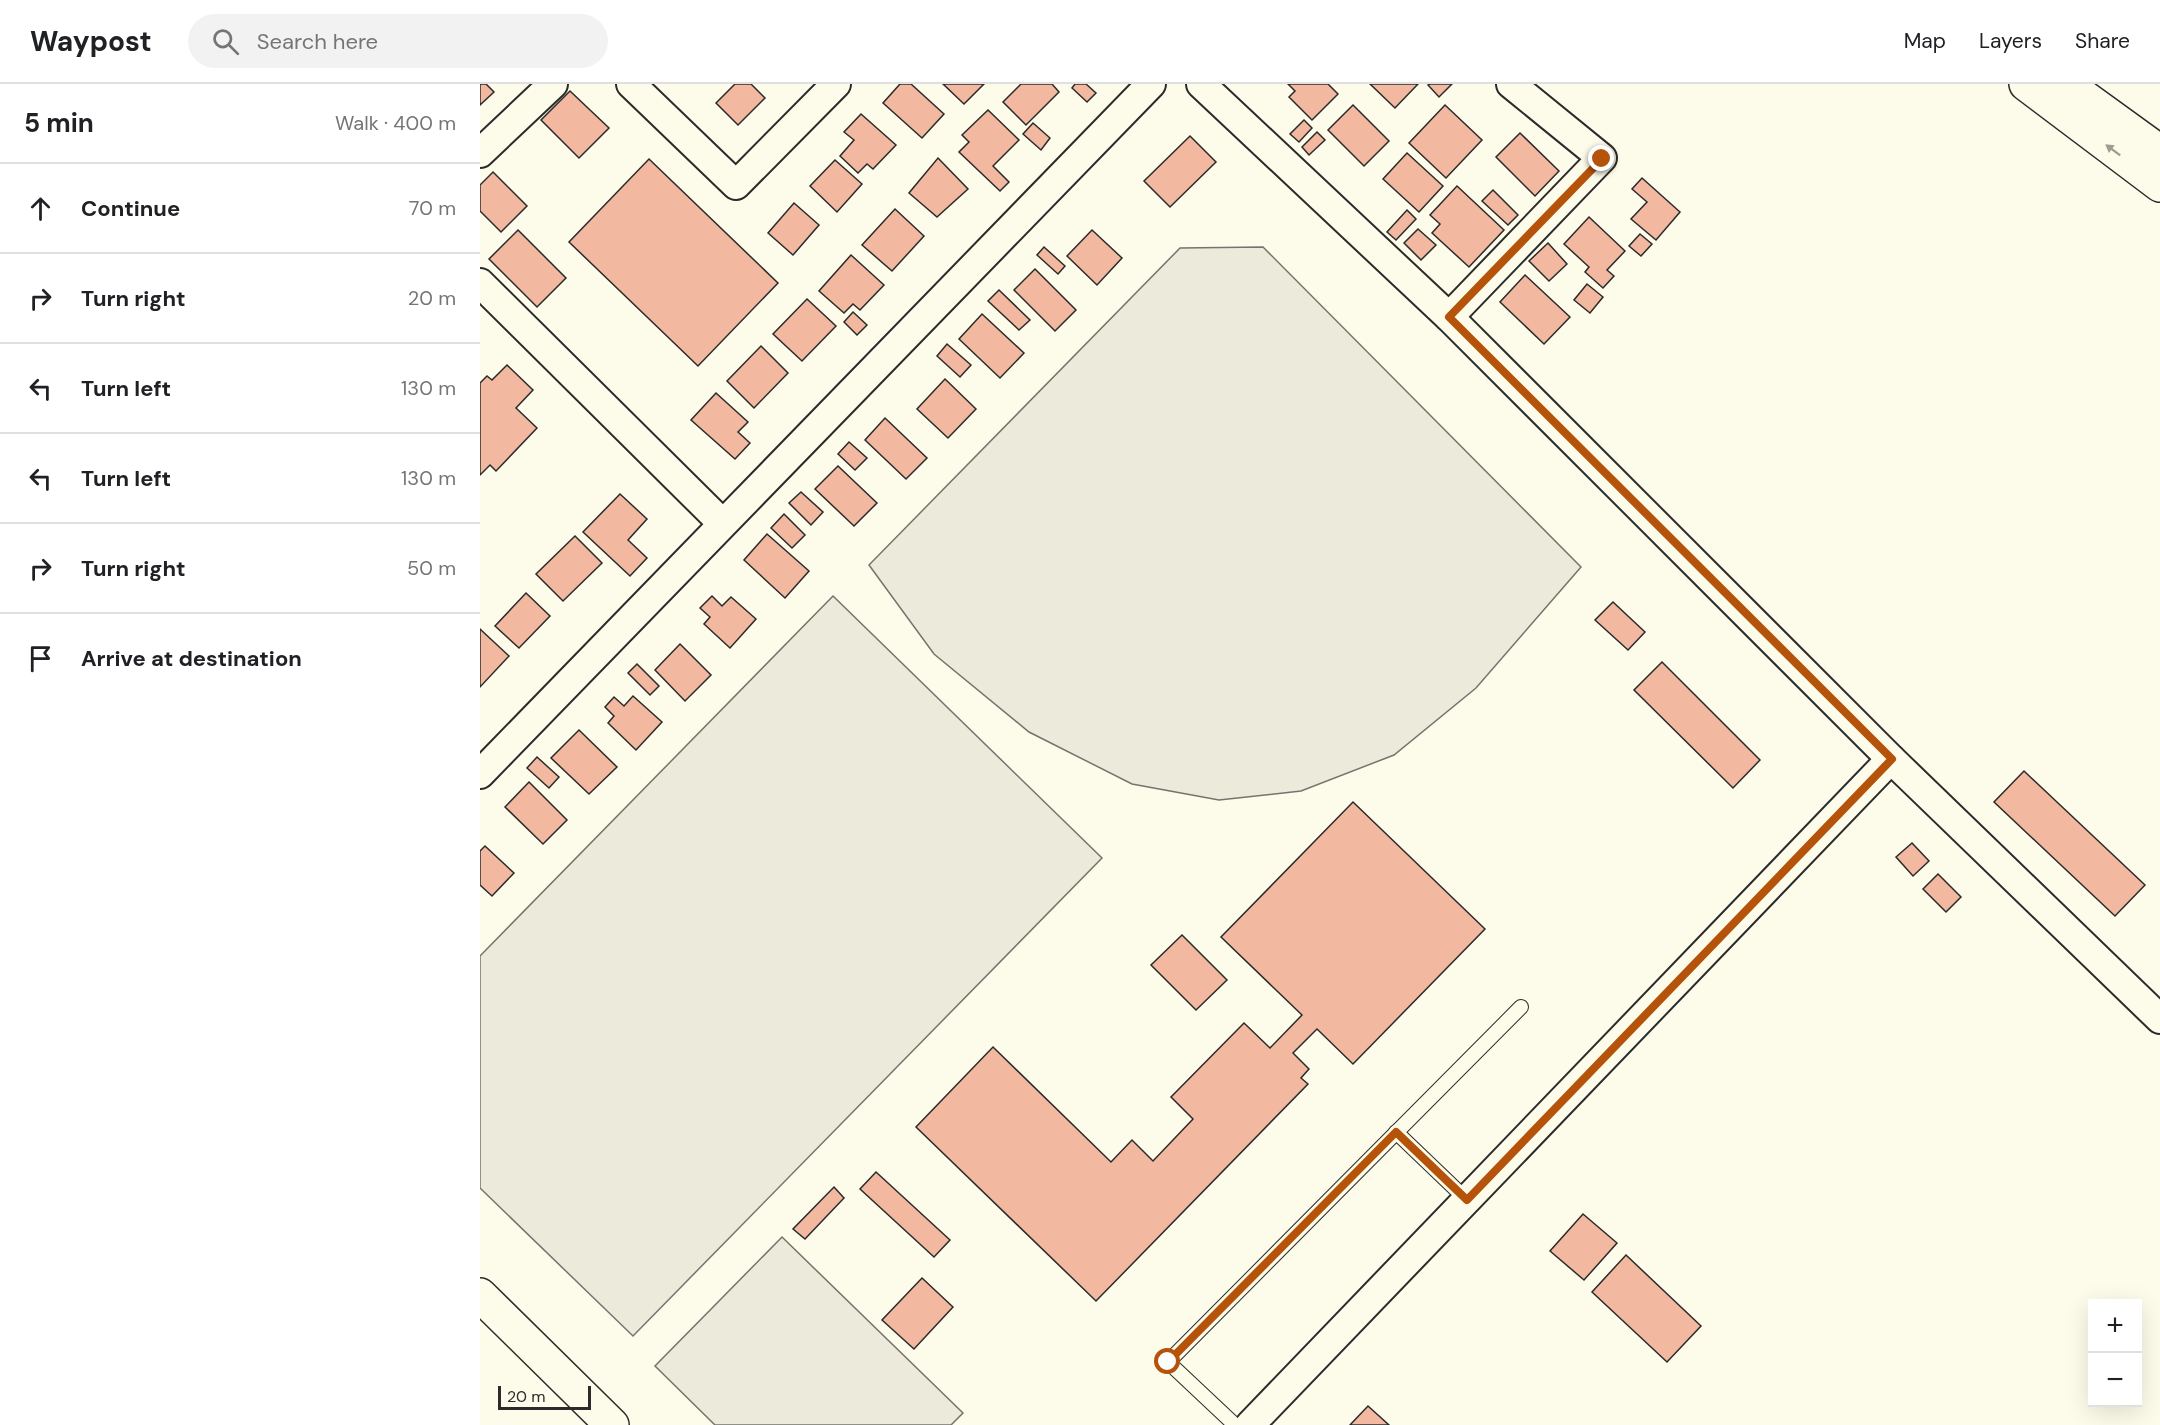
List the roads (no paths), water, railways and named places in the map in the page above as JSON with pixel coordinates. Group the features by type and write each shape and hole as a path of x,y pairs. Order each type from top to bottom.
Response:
{"main road":[{"path":"2026,84 2160,185"},
{"path":"2066,84 2160,152"},
{"path":"480,1295 612,1425"}],"street":[{"path":"480,153 553,84"},
{"path":"631,84 736,185 836,84"},
{"path":"480,774 1151,84"},
{"path":"1449,317 1602,159 1511,84"},
{"path":"1213,88 1449,317 1892,759 2160,1019"},
{"path":"480,283 722,523"},
{"path":"1250,1425 1892,759"}],"lane":[{"path":"1235,1425 1168,1362 1521,1006"},
{"path":"1396,1132 1467,1200"}]}
